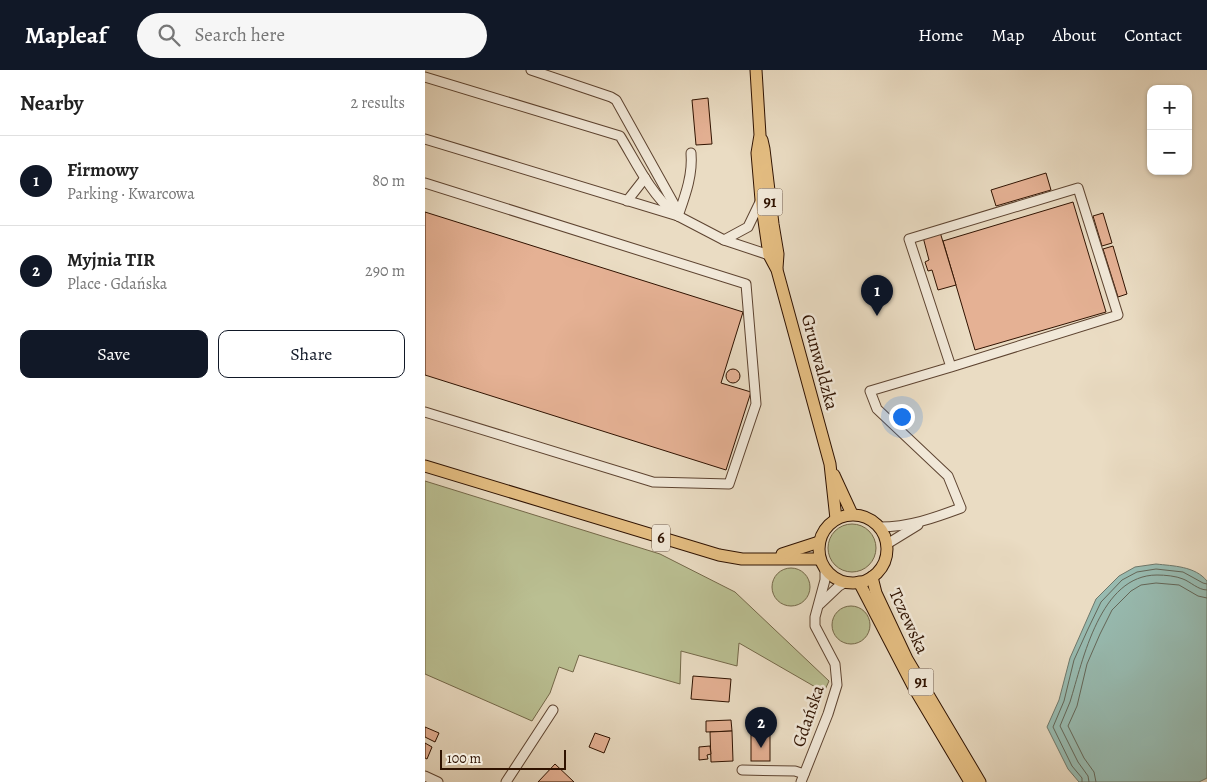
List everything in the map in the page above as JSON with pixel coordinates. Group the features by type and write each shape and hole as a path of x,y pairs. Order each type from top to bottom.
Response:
{"main road":[{"name":"Grunwaldzka","path":"756,70 760,135 757,154 769,255 777,270 829,464 835,519"},
{"name":"Grunwaldzka","path":"760,135 765,149 778,254 777,270"},
{"name":"Grunwaldzka","path":"829,464 852,514"},
{"name":"6","path":"425,466 719,556 743,559 820,559"},
{"path":"852,514 867,518 880,527 887,544 887,554 879,571 872,577 859,582 846,582 834,578 825,570 820,559 819,542 822,533 835,519 852,514"},
{"name":"6","path":"767,558 795,551 819,542"},
{"name":"Tczewska","path":"872,577 875,593 907,658 980,782"},
{"name":"Tczewska","path":"859,582 914,688 970,782"}],"street":[{"path":"531,70 616,100 675,206 678,216"},
{"path":"425,77 620,136 645,178 664,205 678,216 724,240 769,255"},
{"path":"425,139 678,216"},
{"path":"678,216 686,192 691,165 691,153"},
{"path":"627,201 645,178"},
{"path":"425,183 746,284 756,404 729,484 653,482 425,412"},
{"path":"880,527 894,527 927,520 961,508 948,476 877,409 870,392 1118,315 1078,188 909,239 951,366"},
{"path":"724,240 748,226 761,200"},
{"path":"887,544 927,520"},
{"name":"Gdańska","path":"803,778 837,686 835,664 815,626 815,618 825,580 825,570"},
{"path":"819,604 846,582"},
{"path":"506,782 553,710"},
{"path":"742,770 795,771 803,778"},
{"path":"425,776 438,782"}],"green space":[{"path":"425,481 660,554 735,592 829,681 824,692 739,643 737,666 681,651 680,684 579,655 573,672 559,667 550,693 532,721 425,674"},
{"path":"847,524 857,524 869,531 876,543 876,553 869,565 857,572 847,572 839,568 832,561 828,553 828,543 832,535 839,528"},
{"path":"791,568 805,573 810,587 805,601 791,606 777,601 772,587 777,573"},
{"path":"851,606 865,611 870,625 865,639 851,644 837,639 832,625 837,611"}],"water":[{"path":"1156,564 1176,566 1196,572 1207,581 1207,778 1199,782 1079,782 1068,769 1047,727 1059,700 1070,658 1096,599 1119,576 1135,567"}],"building":[{"path":"708,98 712,144 696,145 692,100"},
{"path":"1046,173 1051,190 996,206 991,190"},
{"path":"1073,202 1106,312 975,350 943,241"},
{"path":"425,212 743,312 721,383 751,392 726,470 425,375"},
{"path":"1103,213 1112,243 1102,246 1093,216"},
{"path":"940,232 956,285 938,290 932,270 928,271 925,262 929,260 923,237"},
{"path":"1113,246 1127,294 1118,297 1103,249"},
{"path":"733,369 738,371 740,376 738,381 733,383 728,381 726,376 728,371"},
{"path":"693,676 731,679 729,702 691,699"},
{"path":"731,720 732,731 706,732 706,721"},
{"path":"425,727 439,733 435,742 425,737"},
{"path":"732,731 733,761 711,762 710,732"},
{"path":"595,733 610,738 604,753 589,747"},
{"path":"751,735 770,735 770,761 751,761"},
{"path":"425,743 432,747 427,759 425,758"},
{"path":"710,746 711,754 707,755 708,759 699,760 699,747"},
{"path":"555,764 574,782 538,782"}],"place":[{"name":"Firmowy","path":"877,316"},
{"name":"Myjnia TIR","path":"761,748"}]}
